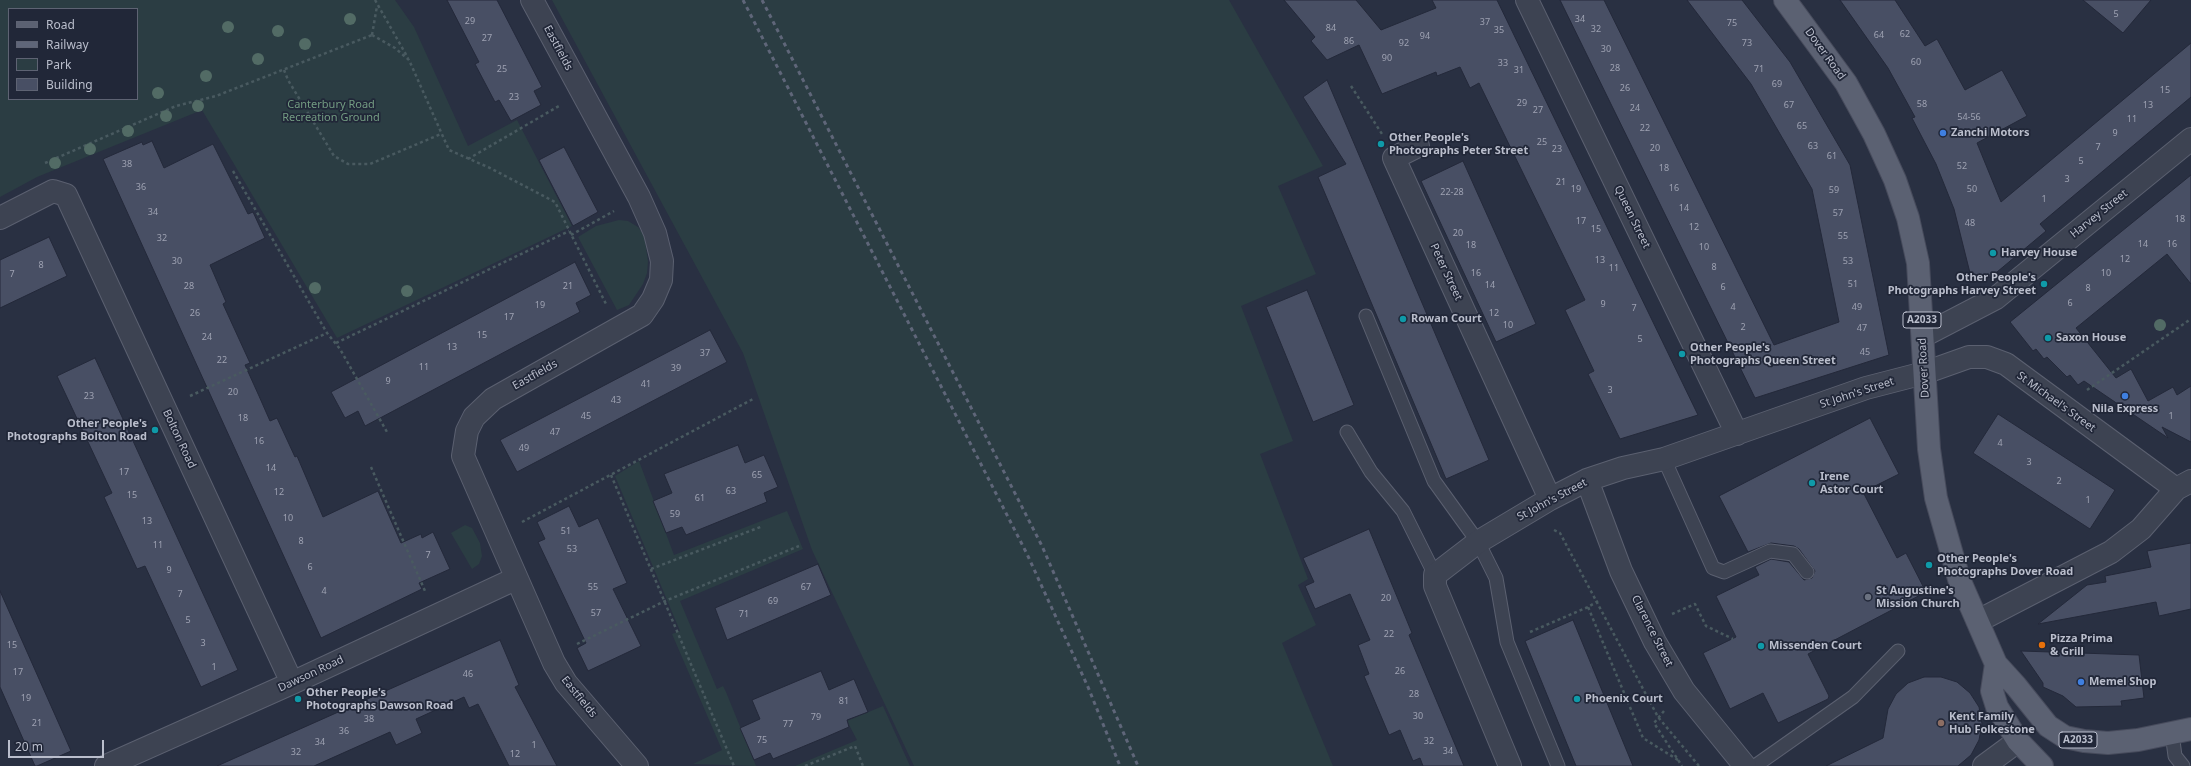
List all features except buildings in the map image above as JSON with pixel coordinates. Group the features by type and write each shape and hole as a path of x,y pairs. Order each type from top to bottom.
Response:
{"main road":[{"name":"Dover Road","path":"1785,0 1846,84 1874,134 1895,180 1908,218 1918,263 1929,449 1936,498 1959,578 1996,664"},
{"name":"A2033","path":"1996,664 2048,726 2065,737 2084,741 2108,743 2138,740 2181,731"},
{"path":"1996,664 1992,690 1997,706 2018,741 2042,766"}],"street":[{"name":"Eastfields","path":"532,0 639,197 654,233 662,261 662,280 653,299 642,315 493,399 474,417 467,431 463,456 515,579 554,663 566,683 637,766"},
{"name":"Queen Street","path":"1527,0 1737,434"},
{"name":"Harvey Street","path":"1923,336 1996,298 2191,139"},
{"path":"1394,158 1418,146"},
{"name":"Peter Street","path":"1394,158 1550,499"},
{"name":"Bolton Road","path":"0,218 53,191 66,195 292,683"},
{"name":"St Michael's Street","path":"1924,373 1969,357 1987,357 2006,364 2062,407 2184,485 2141,529 2111,552 1978,621"},
{"name":"St John's Street","path":"1435,574 1478,542 1550,499 1587,480 1623,468 1664,459 1866,388 1924,373"},
{"name":"Clarence Street","path":"1587,480 1621,571 1655,642 1684,691 1745,766"},
{"path":"1435,574 1435,586 1510,766"},
{"name":"Dawson Road","path":"106,766 292,683 515,579"},
{"path":"1984,766 2018,741"}],"lane":[{"path":"1366,316 1434,481 1478,542 1496,578 1507,642 1558,766"},
{"path":"1347,432 1372,472 1403,511 1435,574"},
{"path":"1664,459 1713,568 1724,572 1770,551 1793,554 1807,572"},
{"path":"1754,766 1853,698 1898,650"},
{"path":"2181,731 2175,756 2183,766"}],"path":[{"path":"375,0 409,60 449,150 490,168 555,202 618,328"},
{"path":"372,35 378,5"},
{"path":"372,35 395,48 409,60"},
{"path":"59,157 176,106 216,96 372,35"},
{"path":"284,70 288,80 334,156 348,164 370,164 441,134"},
{"path":"1352,86 1385,138 1394,158"},
{"path":"468,159 520,130 581,92"},
{"path":"234,171 327,333 336,343 387,432"},
{"path":"336,343 570,233 639,197"},
{"path":"2062,407 2191,319"},
{"path":"186,398 327,333"},
{"path":"518,524 753,399"},
{"path":"371,467 428,597"},
{"path":"611,475 734,766"},
{"path":"651,569 763,526"},
{"path":"1553,530 1560,533 1598,601 1658,716 1699,766"},
{"path":"574,645 665,601 799,546"},
{"path":"1507,642 1588,607 1598,601"},
{"path":"1669,615 1695,604 1706,626 1733,639"},
{"path":"1588,607 1644,738 1678,760"},
{"path":"1658,716 1654,723 1682,766"},
{"path":"805,766 855,746 863,766"}],"green space":[{"name":"Canterbury Road Recreation Ground","path":"0,0 395,0 414,27 468,146 517,120 572,226 337,338 202,110 37,177 0,197"},
{"path":"552,0 1229,0 1323,166 1278,186 1316,274 1241,306 1293,441 1260,454 1308,579 1298,585 1316,625 1282,643 1333,766 914,766 812,550 743,353"},
{"path":"619,220 628,221 638,227 644,235 648,261 647,273 643,284 629,305 617,310 578,237 596,226"},
{"path":"639,461 674,555 787,511 803,549 680,601 717,689 723,686 726,692 756,766 693,764 722,750 672,634 680,631 615,476"},
{"path":"465,525 472,528 480,543 482,556 479,564 472,569 451,533"},
{"path":"883,706 910,766 795,766 857,740 847,721"}],"railway":[{"path":"743,0 1027,554 1088,687 1120,766"},
{"path":"762,0 1042,546 1138,766"}],"place":[{"name":"Zanchi Motors","path":"1943,133"},
{"name":"Other People's Photographs Peter Street","path":"1381,144"},
{"name":"Harvey House","path":"1993,253"},
{"name":"Other People's Photographs Harvey Street","path":"2044,284"},
{"name":"Rowan Court","path":"1403,319"},
{"name":"Saxon House","path":"2048,338"},
{"name":"Other People's Photographs Queen Street","path":"1682,354"},
{"name":"Nila Express","path":"2125,396"},
{"name":"Other People's Photographs Bolton Road","path":"155,430"},
{"name":"Irene Astor Court","path":"1812,483"},
{"name":"Other People's Photographs Dover Road","path":"1929,565"},
{"name":"St Augustine's Mission Church","path":"1868,597"},
{"name":"Pizza Prima & Grill","path":"2042,645"},
{"name":"Missenden Court","path":"1761,646"},
{"name":"Memel Shop","path":"2081,682"},
{"name":"Other People's Photographs Dawson Road","path":"298,699"},
{"name":"Phoenix Court","path":"1577,699"},
{"name":"Kent Family Hub Folkestone","path":"1941,723"}]}
